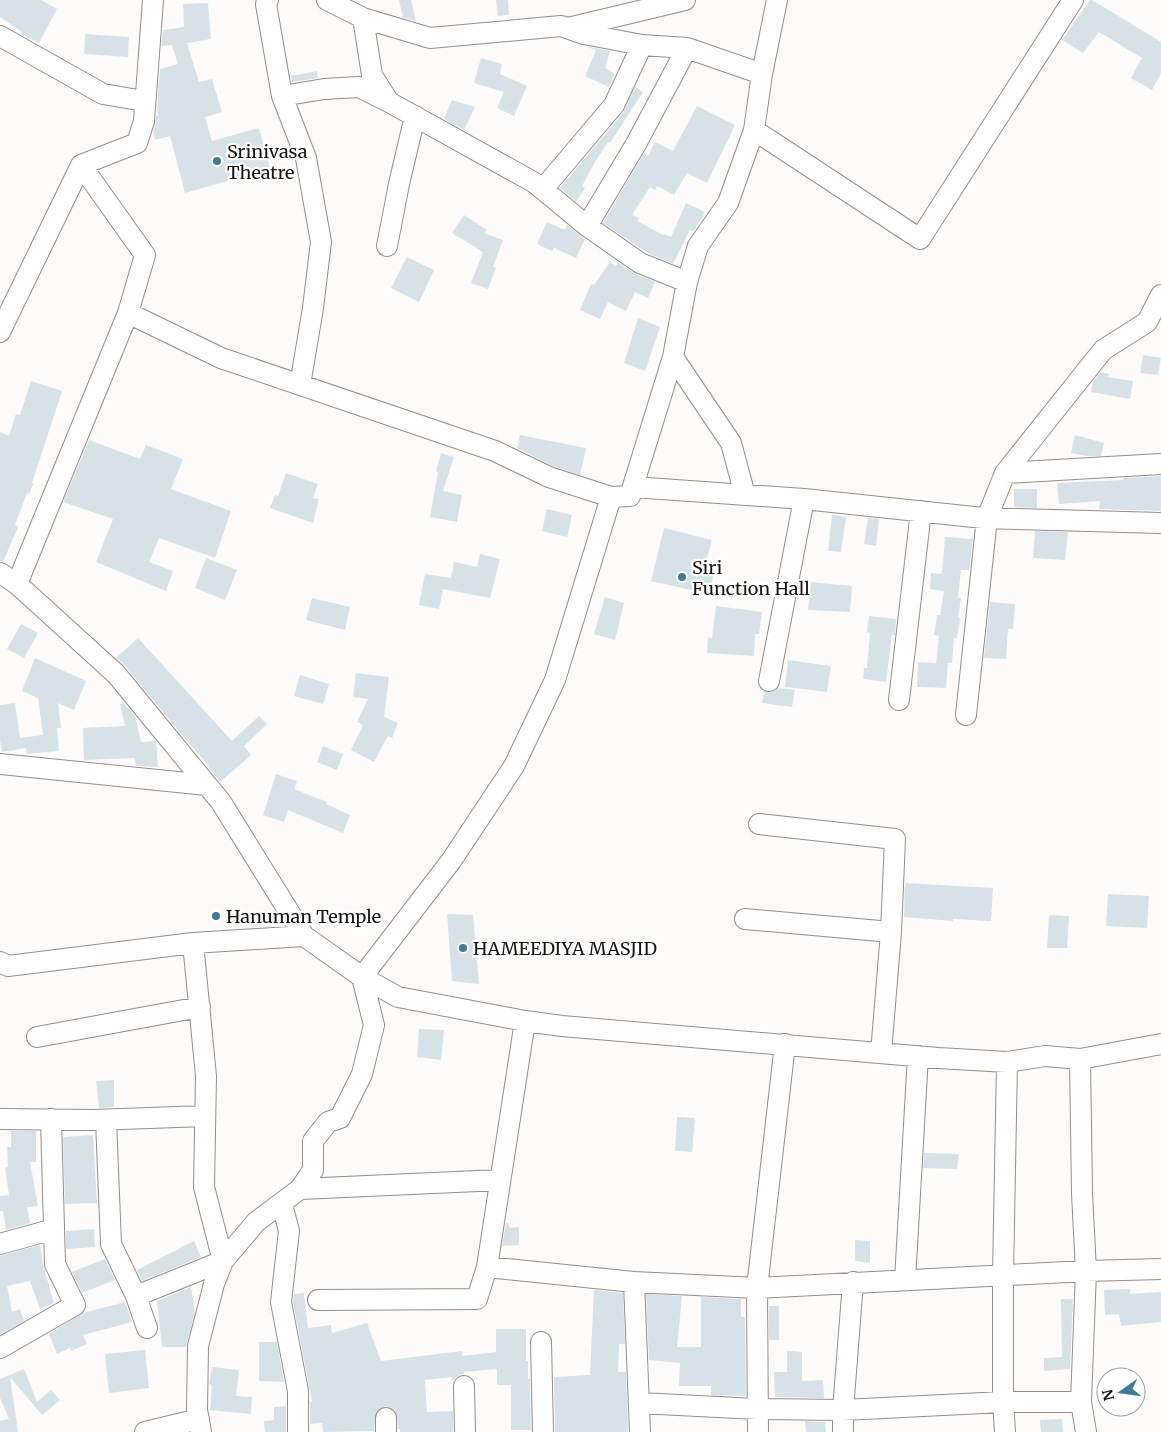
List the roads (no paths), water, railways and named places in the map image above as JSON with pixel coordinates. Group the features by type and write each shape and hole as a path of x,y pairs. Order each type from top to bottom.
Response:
{"street":[{"path":"0,332 80,165 137,143 144,121 153,0"},
{"path":"268,0 266,4 282,96 306,158 321,242 314,308 300,385"},
{"path":"327,0 364,18 430,38 561,26 584,34 642,45 687,48 762,74"},
{"path":"568,28 685,0"},
{"path":"128,313 221,358 495,451 549,477 611,497 630,496 673,357 687,282 698,246 728,203 754,130 762,74 777,0"},
{"path":"754,130 920,238 1073,0"},
{"path":"364,18 372,75 389,102"},
{"path":"0,36 103,94 144,101"},
{"path":"542,189 614,105 642,45"},
{"path":"587,226 636,144 687,48"},
{"path":"282,96 324,89 359,87 415,116 542,189 587,226 640,263 687,282"},
{"path":"387,246 415,116"},
{"path":"17,584 128,313 145,255 80,165"},
{"path":"966,715 987,518 1005,473 1103,350 1147,322 1161,295"},
{"path":"673,357 731,443 745,495"},
{"path":"1005,473 1161,464"},
{"path":"634,486 804,499 987,518 1161,524"},
{"path":"362,977 451,861 514,766 555,680 611,497"},
{"path":"769,681 804,499"},
{"path":"900,700 921,511"},
{"path":"0,573 17,584 116,674 221,802 304,936 362,977 398,997 525,1021 571,1026 1007,1062 1045,1056 1080,1058 1161,1044"},
{"path":"0,764 207,784"},
{"path":"759,824 895,839 891,932 881,1053"},
{"path":"745,919 891,932"},
{"path":"0,962 8,966 193,943 304,936"},
{"path":"193,943 206,1076 204,1187 224,1261"},
{"path":"145,1432 200,1426 197,1385 198,1346 214,1284 224,1261 256,1222 300,1189 313,1170 313,1141 328,1122 340,1118 362,1074 374,1025 362,977"},
{"path":"37,1037 200,1008"},
{"path":"318,1300 477,1299 487,1267 525,1021"},
{"path":"758,1432 757,1288 785,1044"},
{"path":"905,1280 918,1056"},
{"path":"1080,1058 1082,1193 1086,1271 1081,1402 1086,1432"},
{"path":"1005,1432 1003,1402 1003,1275 1007,1062"},
{"path":"0,1119 106,1120 205,1116"},
{"path":"0,1348 75,1305 55,1264 51,1120"},
{"path":"106,1120 112,1244 136,1296 147,1328"},
{"path":"300,1189 500,1180"},
{"path":"282,1204 289,1231 281,1302 298,1391 298,1432"},
{"path":"0,1244 54,1230"},
{"path":"136,1296 224,1261"},
{"path":"487,1267 634,1282 757,1288 1086,1271 1161,1269"},
{"path":"634,1282 640,1432"},
{"path":"843,1432 853,1282"},
{"path":"541,1342 543,1432"},
{"path":"464,1386 465,1432"},
{"path":"639,1402 757,1409 843,1410 1003,1402 1081,1402"}],"place":[{"name":"Srinivasa Theatre","path":"217,161"},
{"name":"Siri Function Hall","path":"682,577"},
{"name":"Hanuman Temple","path":"216,916"},
{"name":"HAMEEDIYA MASJID","path":"463,948"}]}
